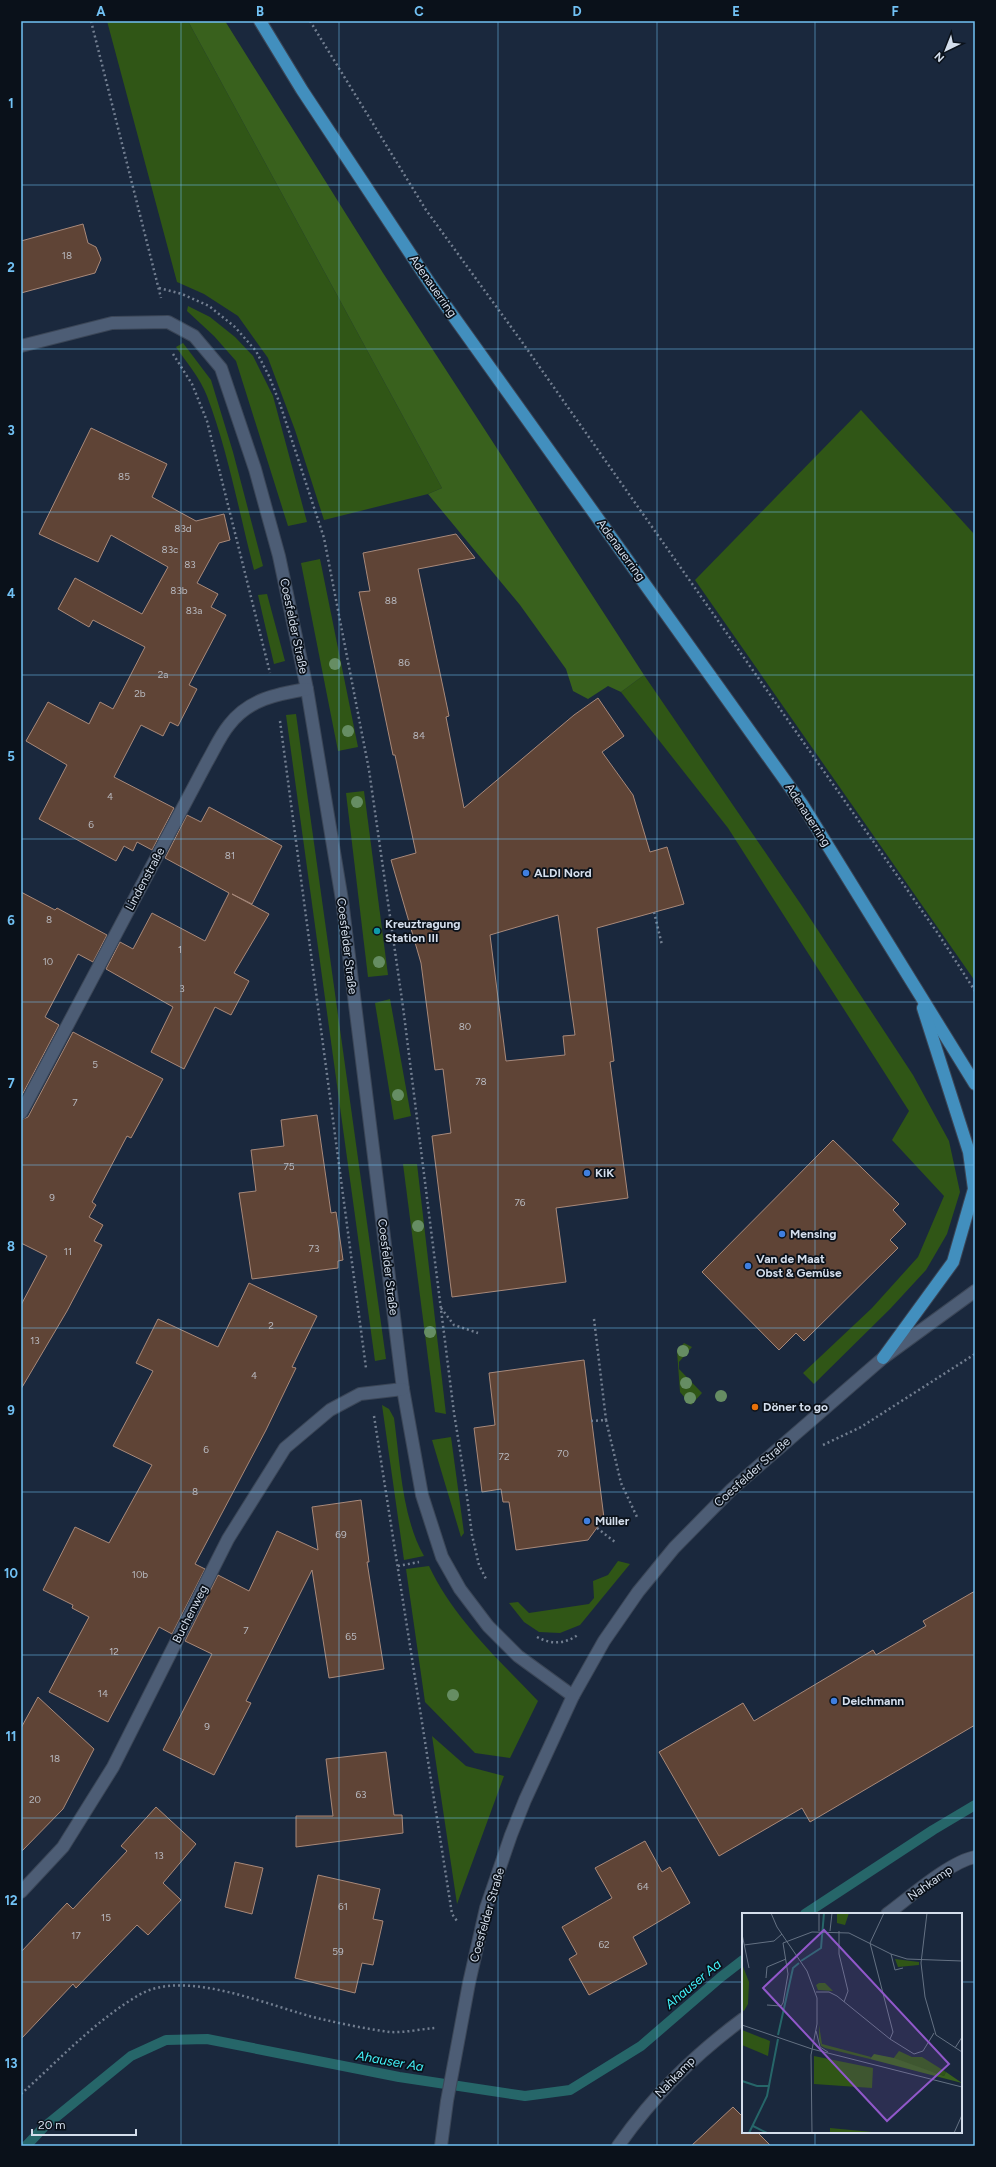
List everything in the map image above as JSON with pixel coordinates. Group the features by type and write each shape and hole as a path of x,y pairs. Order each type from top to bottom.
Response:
{"main road":[{"name":"Adenauerring","path":"260,21 302,90 431,285 802,804 975,1084"},
{"path":"883,1358 953,1262 974,1189 970,1152 918,990"}],"street":[{"name":"Coesfelder Straße","path":"21,346 112,323 168,322 194,336 221,368 255,469 279,556 307,689 342,900 403,1389 422,1495 446,1564 460,1589 488,1626 518,1656 573,1696"},
{"name":"Lindenstraße","path":"21,1113 207,762 229,724 254,702 275,694 307,689"},
{"name":"Coesfelder Straße","path":"441,2146 447,2101 476,1947 511,1835 573,1696 604,1641 638,1592 674,1548 732,1489 883,1358 975,1290"},
{"name":"Buchenweg","path":"21,1892 63,1847 113,1767 228,1539 285,1448 330,1410 360,1394 403,1389"},
{"name":"Nahkamp","path":"887,1913 942,1873 959,1863 975,1857"},
{"name":"Nahkamp","path":"618,2146 638,2118 697,2054 742,2020"}],"path":[{"path":"91,21 168,322 165,338 192,384 207,421 275,694 370,1392 452,1914 476,1947"},
{"path":"310,21 426,210 554,387 934,929 975,990"},
{"path":"158,287 182,294 208,306 235,327 256,351 269,376 280,404 324,538 369,770 403,1007 441,1308 472,1535 479,1565 489,1586"},
{"path":"654,912 662,945"},
{"path":"441,1308 454,1325 478,1333"},
{"path":"594,1319 606,1420 621,1483 637,1517"},
{"path":"818,1448 860,1427 975,1354"},
{"path":"591,1421 606,1420"},
{"path":"597,1528 615,1542"},
{"path":"535,1636 553,1644 572,1639 581,1632"},
{"path":"21,2094 101,2022 140,1994 161,1987 209,1987 322,2019 391,2032 461,2026"}],"green space":[{"path":"107,21 188,21 442,488 428,494 324,520 295,430 268,358 238,316 204,294 177,282"},
{"path":"188,21 225,21 383,273 644,675 621,692 608,686 588,699 573,691 566,669 520,605 428,494 442,488"},
{"path":"188,306 210,317 235,337 253,356 273,396 307,522 288,526 236,361 214,336 187,311"},
{"path":"183,343 211,380 233,452 263,566 254,570 221,438 201,383 176,347"},
{"path":"861,410 975,535 975,981 695,580"},
{"path":"320,559 358,747 338,751 301,563"},
{"path":"267,594 285,661 274,664 258,595"},
{"path":"644,675 802,906 913,1075 949,1141 960,1192 947,1234 926,1270 890,1309 814,1384 803,1373 872,1308 918,1257 944,1196 892,1140 909,1111 728,828 621,692"},
{"path":"296,714 386,1359 375,1361 286,715"},
{"path":"364,791 388,975 368,977 346,793"},
{"path":"390,999 411,1116 394,1120 375,1003"},
{"path":"403,1164 417,1164 446,1414 435,1412"},
{"path":"684,1343 692,1347 679,1362 679,1369 702,1393 691,1405 680,1392 677,1351"},
{"path":"382,1405 389,1409 394,1418 406,1507 417,1541 424,1556 404,1560"},
{"path":"451,1437 464,1533 461,1537 432,1440"},
{"path":"618,1561 630,1564 580,1625 560,1633 539,1632 524,1622 509,1603 518,1602 529,1613 589,1604 594,1598 593,1581 608,1575"},
{"path":"429,1566 451,1604 464,1621 478,1638 538,1701 510,1758 475,1753 425,1702 406,1569"},
{"path":"432,1736 466,1766 504,1776 457,1904"}],"building":[{"path":"83,224 88,243 96,247 101,259 95,273 21,293 21,241"},
{"path":"91,428 167,464 152,497 196,521 224,514 230,540 219,543 197,583 218,594 211,607 226,615 189,685 197,689 178,726 170,722 163,736 141,725 114,777 174,808 152,850 137,842 133,851 124,846 116,861 39,819 67,765 26,741 48,702 89,724 100,702 113,709 145,647 93,620 89,627 58,609 75,578 142,614 168,567 111,535 98,562 39,534"},
{"path":"456,534 475,558 418,569 449,716 446,717 464,808 574,715 598,698 624,736 602,752 633,795 650,852 667,847 684,904 597,928 614,1061 610,1062 628,1198 556,1208 566,1282 452,1297 432,1136 451,1133 443,1069 435,1070 421,963 391,860 416,853 395,755 393,755 359,592 370,591 363,553","holes":["558,915 575,1035 563,1036 565,1055 506,1061 490,935"]},
{"path":"209,807 282,846 252,904 232,894 269,914 234,973 249,981 231,1015 215,1007 184,1069 151,1052 173,1007 106,969 120,942 133,949 152,913 205,941 229,893 165,858 187,815 201,822"},
{"path":"21,892 55,910 57,908 107,935 93,962 78,954 45,1017 59,1025 21,1097"},
{"path":"73,1032 163,1079 131,1138 127,1136 92,1202 96,1205 89,1217 103,1225 94,1241 102,1245 67,1311 21,1389 21,1305 47,1256 21,1243 21,1120 28,1117"},
{"path":"317,1115 331,1213 336,1212 343,1260 338,1261 338,1268 252,1279 239,1193 256,1191 251,1150 284,1146 281,1120"},
{"path":"833,1140 899,1204 893,1210 906,1224 890,1240 898,1248 804,1341 796,1333 779,1350 702,1272"},
{"path":"249,1283 317,1316 292,1367 296,1368 266,1430 195,1564 205,1569 172,1634 159,1627 108,1722 49,1692 89,1617 72,1608 73,1605 43,1590 75,1527 109,1543 152,1465 113,1446 153,1371 136,1363 158,1319 218,1347"},
{"path":"584,1360 604,1518 588,1540 516,1550 509,1502 503,1502 501,1489 482,1492 474,1428 495,1425 489,1373"},
{"path":"361,1500 369,1562 367,1562 384,1669 329,1678 312,1570 246,1701 251,1703 214,1775 163,1750 212,1654 185,1641 218,1575 249,1591 277,1531 318,1550 312,1507"},
{"path":"975,1591 975,1725 810,1822 802,1808 719,1856 659,1752 743,1703 754,1721 873,1650 876,1655 926,1626 923,1621"},
{"path":"38,1697 94,1749 63,1809 21,1852 21,1728"},
{"path":"386,1752 394,1815 402,1815 403,1833 296,1847 296,1816 333,1816 326,1759"},
{"path":"156,1807 196,1844 163,1883 181,1900 148,1935 137,1925 76,1988 73,1984 21,2039 21,1952 67,1903 73,1909 127,1851 121,1846"},
{"path":"645,1841 662,1872 670,1867 690,1903 633,1937 647,1964 589,1995 569,1959 577,1954 562,1927 612,1898 595,1868"},
{"path":"235,1862 263,1868 252,1914 225,1907"},
{"path":"318,1875 380,1889 373,1919 383,1921 373,1965 362,1963 355,1993 295,1978"},
{"path":"733,2107 742,2116 742,2133 758,2133 771,2146 691,2146"}],"waterway":[{"name":"Ahauser Aa","path":"807,1913 933,1830 975,1805"},
{"name":"Ahauser Aa","path":"26,2146 44,2127 131,2056 166,2040 207,2039 399,2077 525,2096 570,2090 641,2046 742,1961"}],"place":[{"name":"ALDI Nord","path":"526,873"},
{"name":"Kreuztragung Station III","path":"377,931"},
{"name":"KiK","path":"587,1173"},
{"name":"Mensing","path":"782,1234"},
{"name":"Van de Maat Obst & Gemüse","path":"748,1266"},
{"name":"Döner to go","path":"755,1407"},
{"name":"Müller","path":"587,1521"},
{"name":"Deichmann","path":"834,1701"}]}
